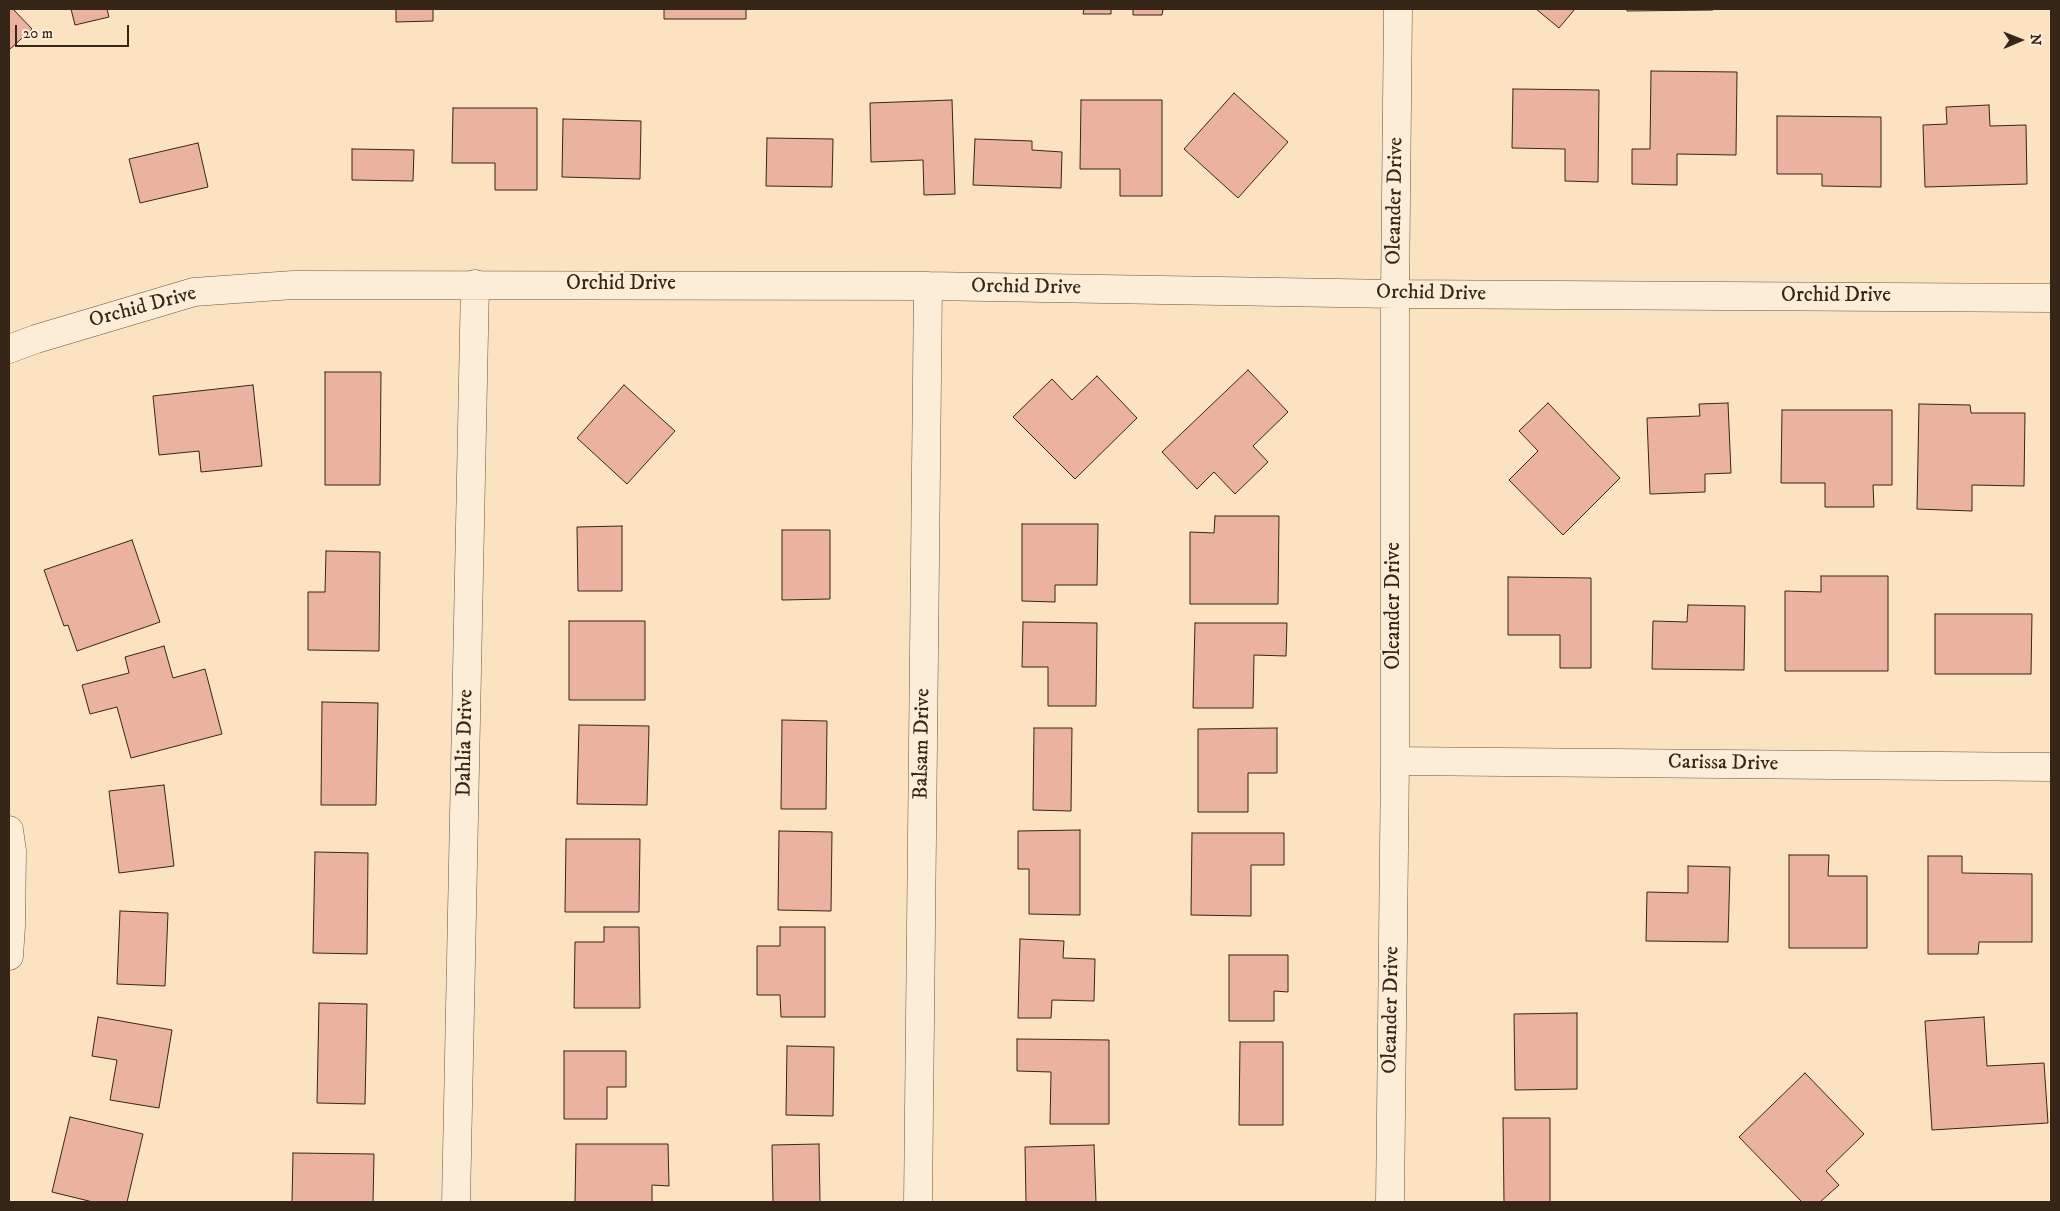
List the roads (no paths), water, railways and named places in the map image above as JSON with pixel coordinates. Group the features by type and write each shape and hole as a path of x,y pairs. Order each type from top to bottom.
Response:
{"street":[{"name":"Oleander Drive","path":"1390,1202 1395,761 1395,294 1398,9"},
{"name":"Dahlia Drive","path":"456,1202 475,284"},
{"name":"Orchid Drive","path":"9,349 36,339 194,292 293,285 928,286 1395,294 2051,298"},
{"name":"Balsam Drive","path":"918,1202 928,286"},
{"name":"Carissa Drive","path":"1395,761 2051,767"},
{"path":"9,830 12,851 9,956"}]}
